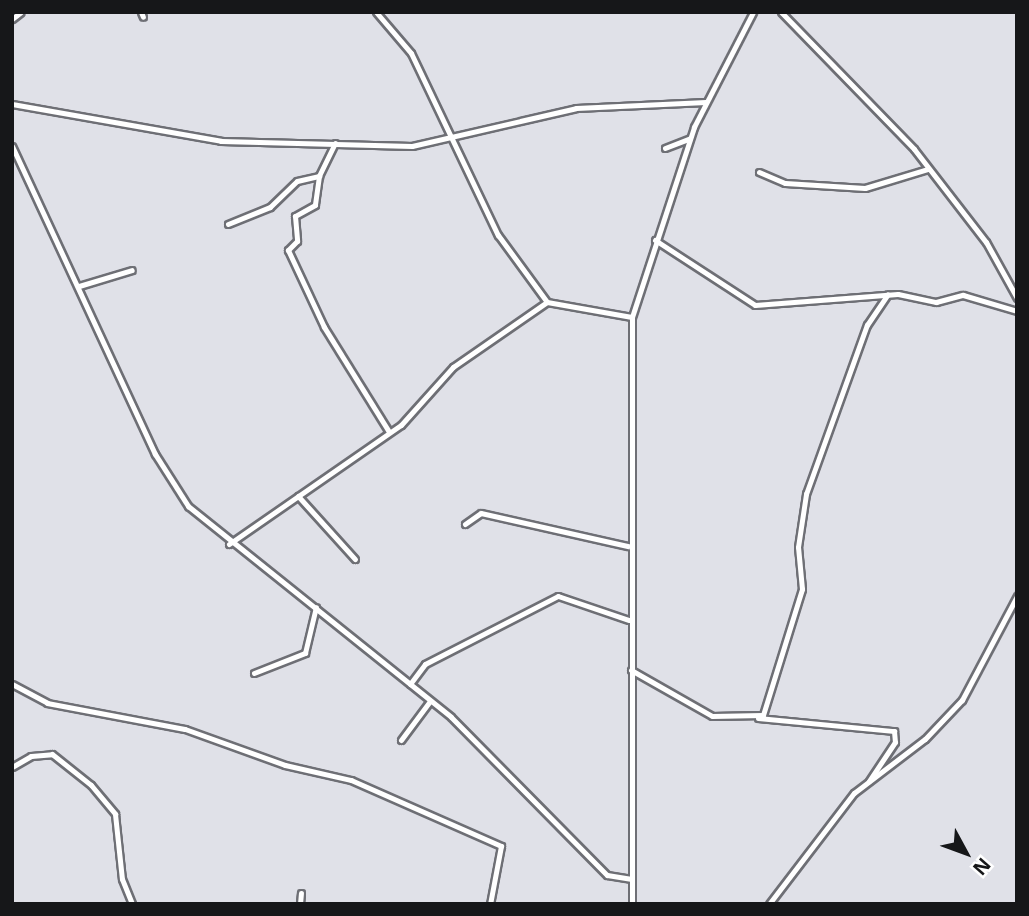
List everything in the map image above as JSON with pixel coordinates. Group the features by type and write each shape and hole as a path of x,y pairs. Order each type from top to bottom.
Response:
{"street":[{"path":"12,19 21,12"},
{"path":"376,12 411,53 454,138 498,235 547,302 632,317"},
{"path":"632,904 628,546 632,317 689,139 752,12"},
{"path":"781,12 928,169 986,242 1017,298"},
{"path":"12,104 221,141 412,146 593,106 706,102"},
{"path":"665,148 689,139"},
{"path":"335,144 319,176 317,202 295,216 298,238 288,250 324,327 389,432"},
{"path":"12,146 155,454 188,506 229,544 316,607 492,754 598,867 616,879 632,879"},
{"path":"759,172 785,183 865,188 928,169"},
{"path":"228,224 270,207 297,181 319,176"},
{"path":"655,240 755,305 888,294 936,302 963,295 1017,311"},
{"path":"79,286 132,270"},
{"path":"758,718 802,589 798,547 806,494 867,325 888,294"},
{"path":"229,544 389,432 453,367 547,302"},
{"path":"298,496 355,558"},
{"path":"465,524 481,513 628,546"},
{"path":"410,684 425,664 558,596 629,620"},
{"path":"867,783 925,739 962,700 1017,596"},
{"path":"254,673 305,653 316,607"},
{"path":"631,670 703,713 894,731 895,742 867,783 769,904"},
{"path":"12,684 47,703 185,729 285,765 351,780 502,846 490,904"},
{"path":"401,740 430,701"},
{"path":"12,767 32,756 52,754 91,785 115,814 122,879 132,904"},
{"path":"300,904 301,893"}]}
